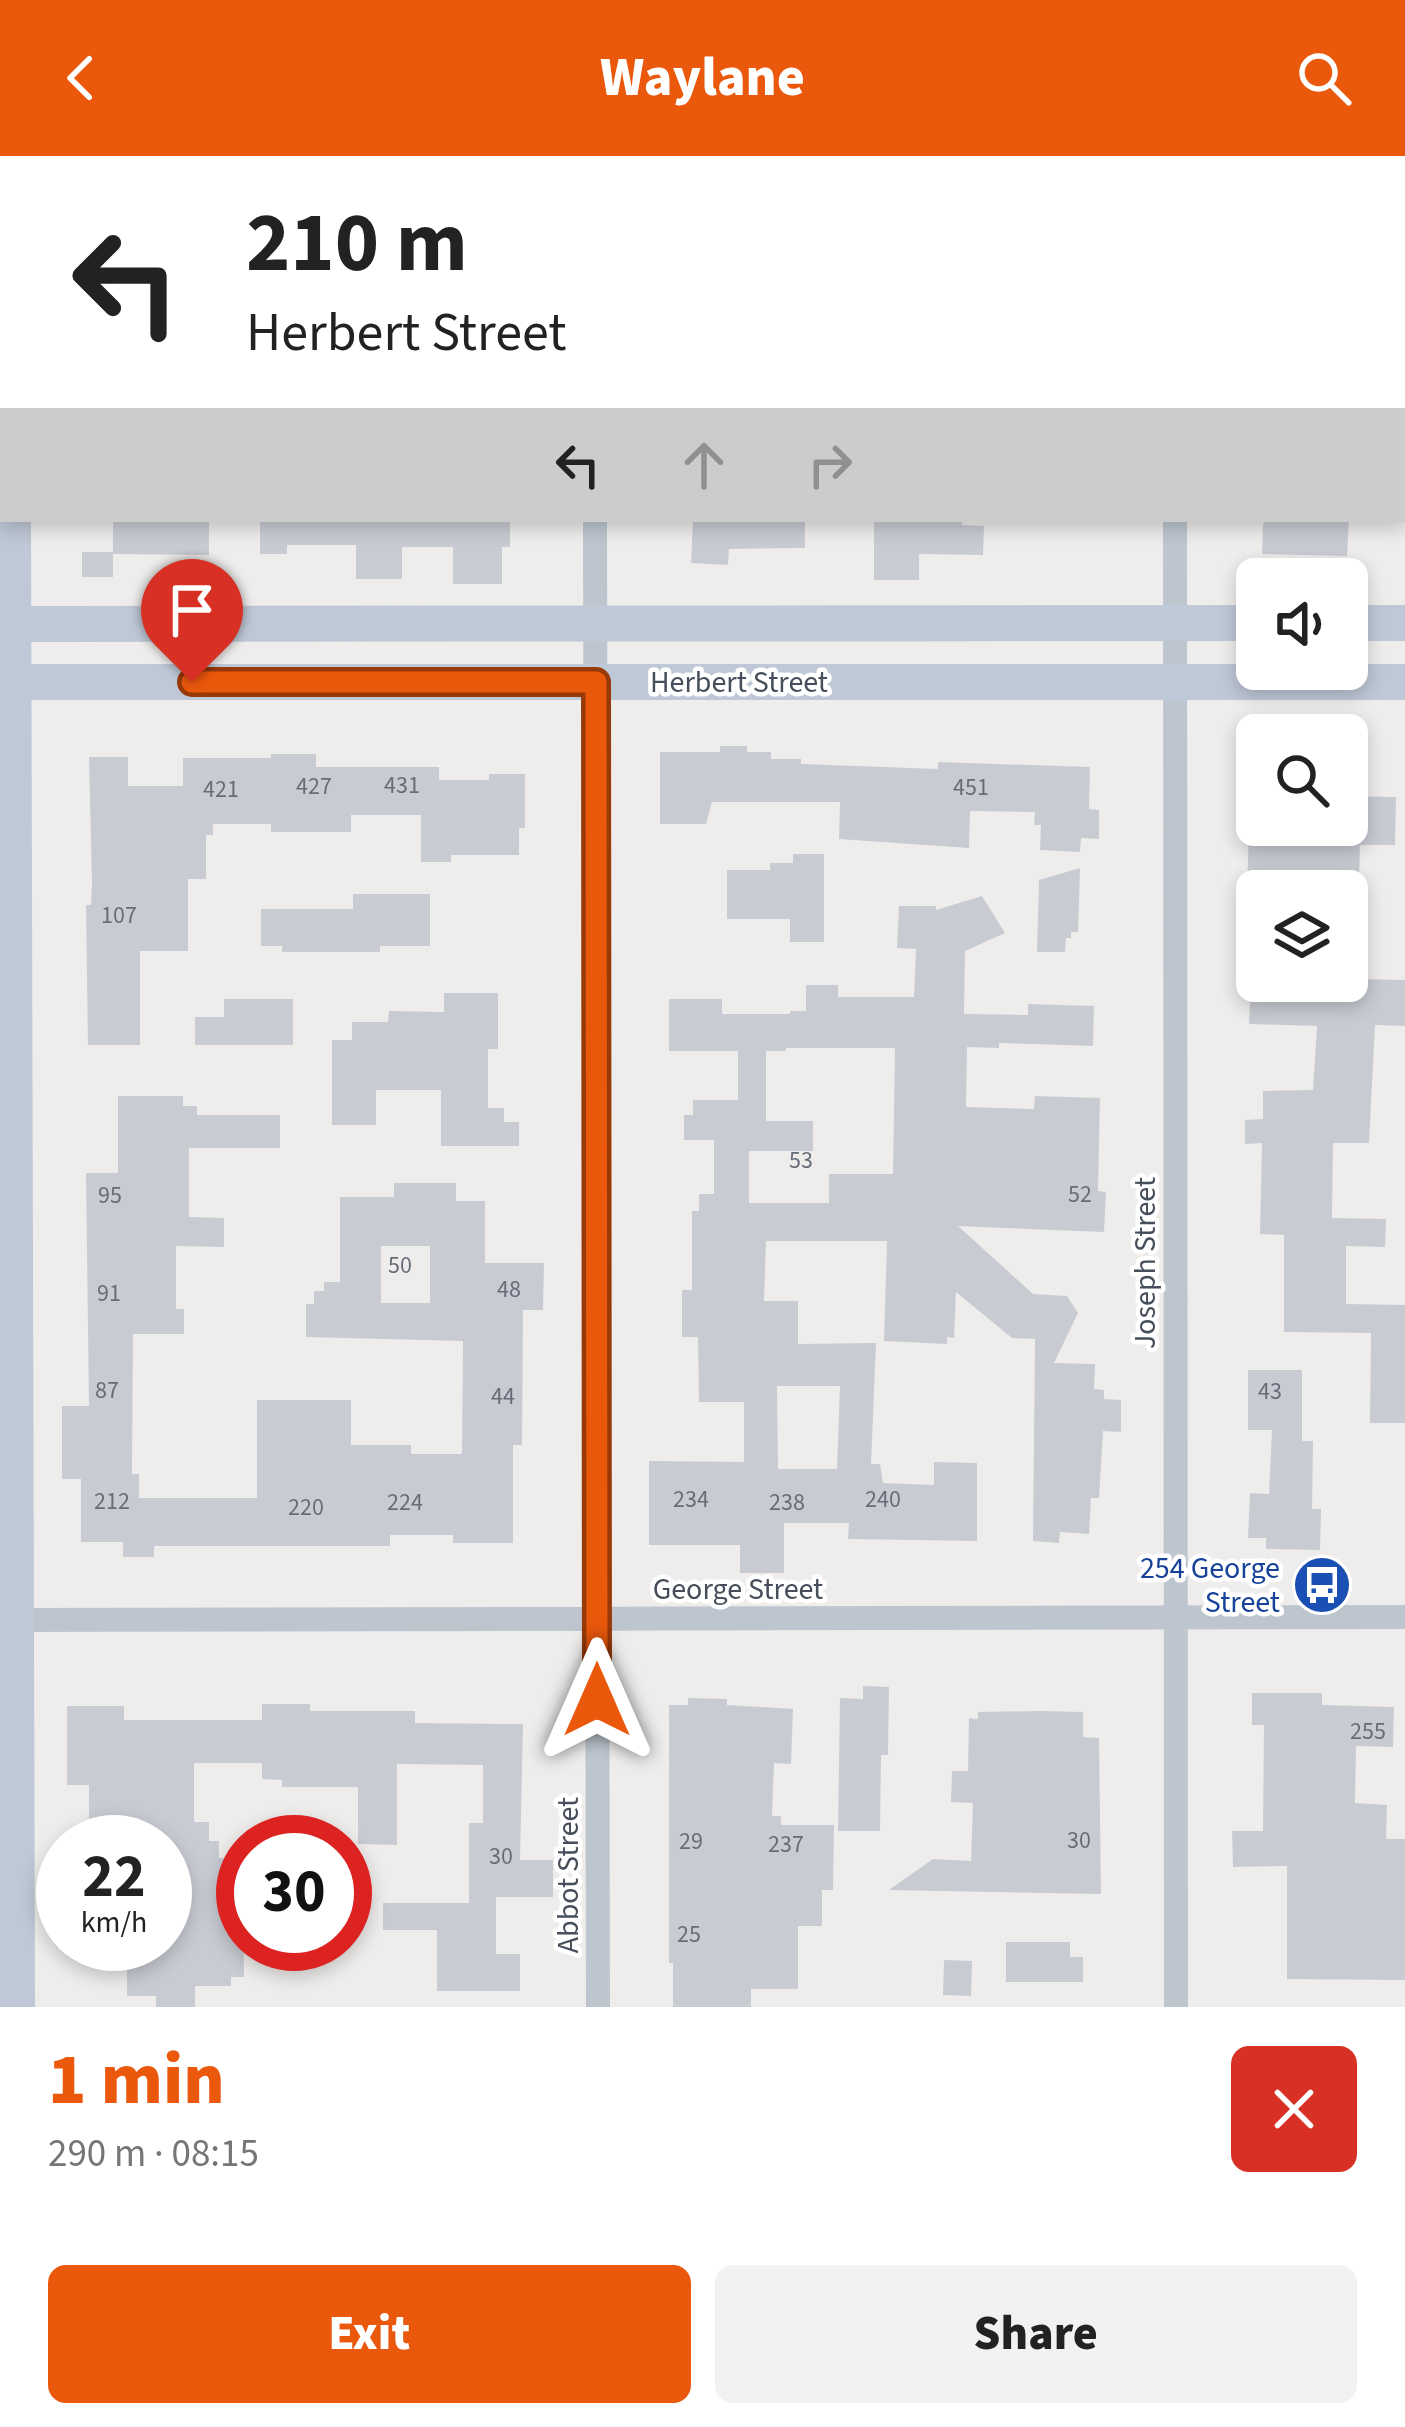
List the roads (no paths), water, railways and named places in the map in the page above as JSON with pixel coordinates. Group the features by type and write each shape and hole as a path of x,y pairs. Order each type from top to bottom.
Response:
{"street":[{"path":"14,522 6,682 8,1620 17,2007"},
{"name":"Abbot Street","path":"596,522 598,2007"},
{"name":"Joseph Street","path":"1175,522 1176,2007"},
{"name":"Herbert Street","path":"7,624 1236,623"},
{"path":"1368,623 1405,623"},
{"name":"Herbert Street","path":"6,682 1405,682"},
{"name":"George Street","path":"8,1620 1405,1617"}],"place":[{"name":"254 George Street","path":"1322,1585"}]}
